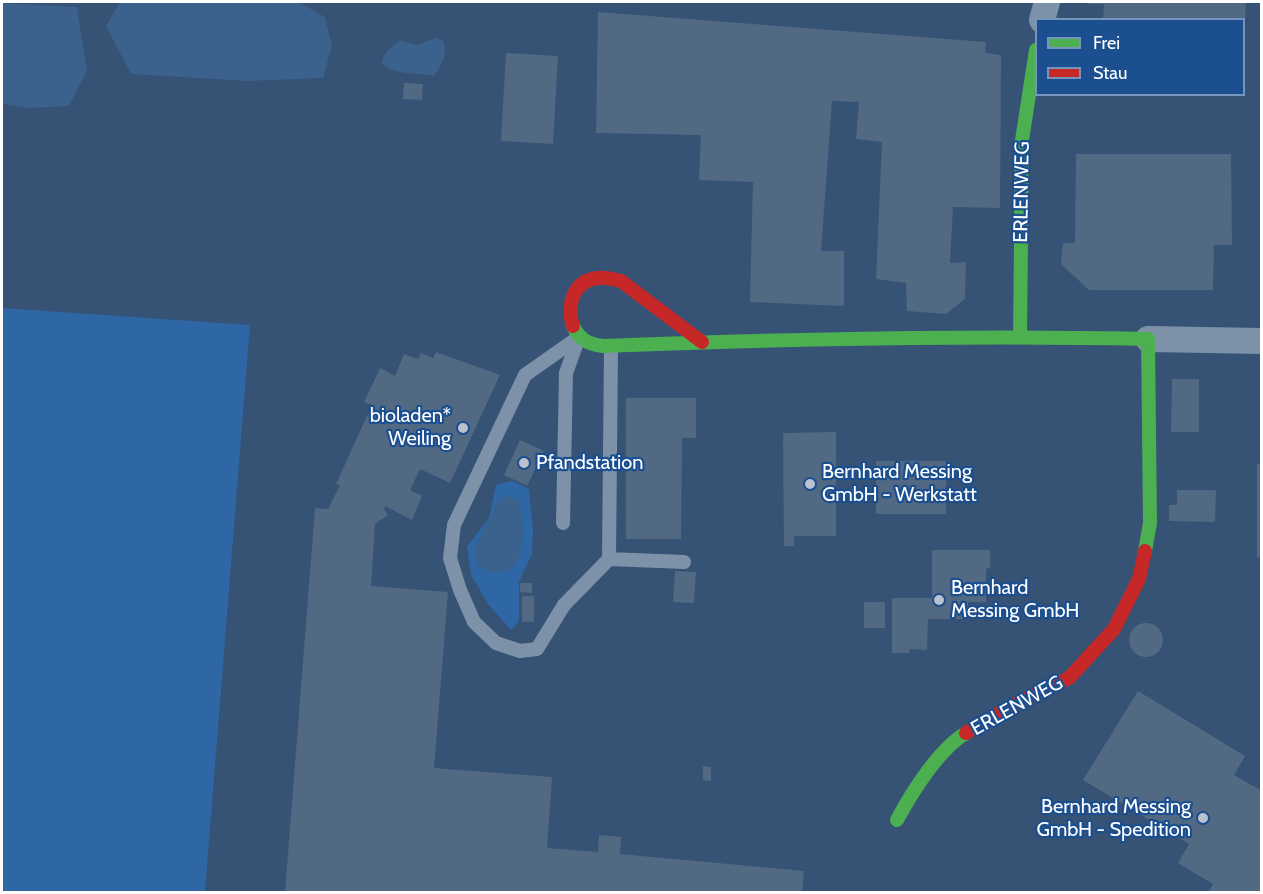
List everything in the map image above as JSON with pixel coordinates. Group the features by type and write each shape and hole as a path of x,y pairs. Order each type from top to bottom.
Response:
{"street":[{"path":"1043,18 1047,2"},
{"name":"ERLENWEG","path":"1020,336 1022,140 1035,56"},
{"path":"702,342 621,281 605,278 591,279 579,288 571,299 571,325 579,337 589,344 611,346 1020,336 1262,341"},
{"name":"ERLENWEG","path":"897,820 914,790 956,739 1015,704 1069,678 1114,629 1139,579 1150,523 1148,339"}],"lane":[{"path":"563,523 566,373 579,337"},
{"path":"579,337 525,375 454,525 450,558 460,590 474,622 496,643 520,651 537,649 564,605 609,559 611,346"},
{"path":"609,559 684,562"}],"shaded area":[{"path":"120,2 299,2 325,17 332,46 323,78 248,81 131,74 106,26"},
{"path":"2,3 77,7 87,71 69,106 27,108 2,104"},
{"path":"437,37 444,42 445,52 439,69 433,76 398,72 381,62 386,52 400,40 417,45"},
{"path":"2,308 250,325 205,892 2,892"},
{"path":"512,481 529,489 533,530 532,554 519,582 519,621 511,630 488,604 471,575 467,547 489,518 496,485"},
{"path":"509,496 518,500 521,514 520,556 507,572 489,572 477,565 475,548 499,500"}],"building":[{"path":"1088,2 1246,2 1245,20 1245,18 1103,18 1104,4 1088,4"},
{"path":"598,12 986,42 985,53 1001,55 1000,208 953,207 950,263 966,262 965,299 946,314 907,311 906,283 876,279 882,142 856,139 859,102 832,101 821,251 844,251 844,306 750,302 753,182 699,180 701,135 596,133"},
{"path":"506,53 558,56 553,144 501,141"},
{"path":"404,83 423,84 422,100 403,99"},
{"path":"1076,154 1231,154 1232,245 1214,245 1213,290 1089,290 1061,264 1063,243 1075,243"},
{"path":"436,352 500,375 450,483 420,469 410,490 422,496 412,520 385,506 384,509 388,515 375,524 371,586 448,592 434,768 552,777 547,848 598,852 599,835 621,837 620,854 804,871 802,892 285,892 315,508 328,509 340,485 336,484 372,405 364,402 380,368 395,376 404,354 418,359 421,353 433,358"},
{"path":"1172,379 1199,379 1199,432 1171,432"},
{"path":"626,398 696,398 696,438 682,438 681,539 626,539"},
{"name":"Bernhard Messing GmbH - Werkstatt","path":"836,432 836,536 794,536 794,546 784,546 783,433"},
{"name":"Pfandstation","path":"520,440 544,451 527,486 504,475"},
{"path":"876,461 946,461 946,514 876,514"},
{"path":"1257,464 1262,464 1262,557 1257,557"},
{"path":"1177,490 1216,490 1215,522 1169,521 1169,505 1177,505"},
{"name":"Bernhard Messing GmbH","path":"932,550 990,550 990,568 986,569 986,602 968,602 968,619 928,619 927,650 910,649 909,653 892,653 892,598 932,598"},
{"path":"675,571 696,572 694,603 673,602"},
{"path":"520,583 532,583 532,593 520,592"},
{"path":"522,596 534,596 534,622 522,622"},
{"path":"864,602 885,602 885,628 864,628"},
{"path":"1146,623 1158,628 1163,640 1158,652 1146,657 1134,652 1129,640 1134,628"},
{"name":"Bernhard Messing GmbH - Spedition","path":"1138,691 1245,756 1234,775 1262,791 1262,892 1208,892 1213,884 1178,863 1189,844 1083,780"},
{"path":"703,766 711,767 711,781 703,780"}],"traffic: fast":[{"path":"1020,336 1022,140 1035,56"},
{"path":"573,326 585,341 603,346 876,338 1148,339 1150,523 1145,551"},
{"path":"897,820 918,784 936,760 966,733"}],"traffic: jam":[{"path":"573,326 570,310 577,289 589,280 606,278 621,281 702,342"},
{"path":"966,733 1015,704 1069,678 1114,629 1139,579 1145,551"}],"place":[{"name":"bioladen* Weiling","path":"463,428"},
{"name":"Pfandstation","path":"524,463"},
{"name":"Bernhard Messing GmbH - Werkstatt","path":"810,484"},
{"name":"Bernhard Messing GmbH","path":"939,600"},
{"name":"Bernhard Messing GmbH - Spedition","path":"1203,818"}]}
